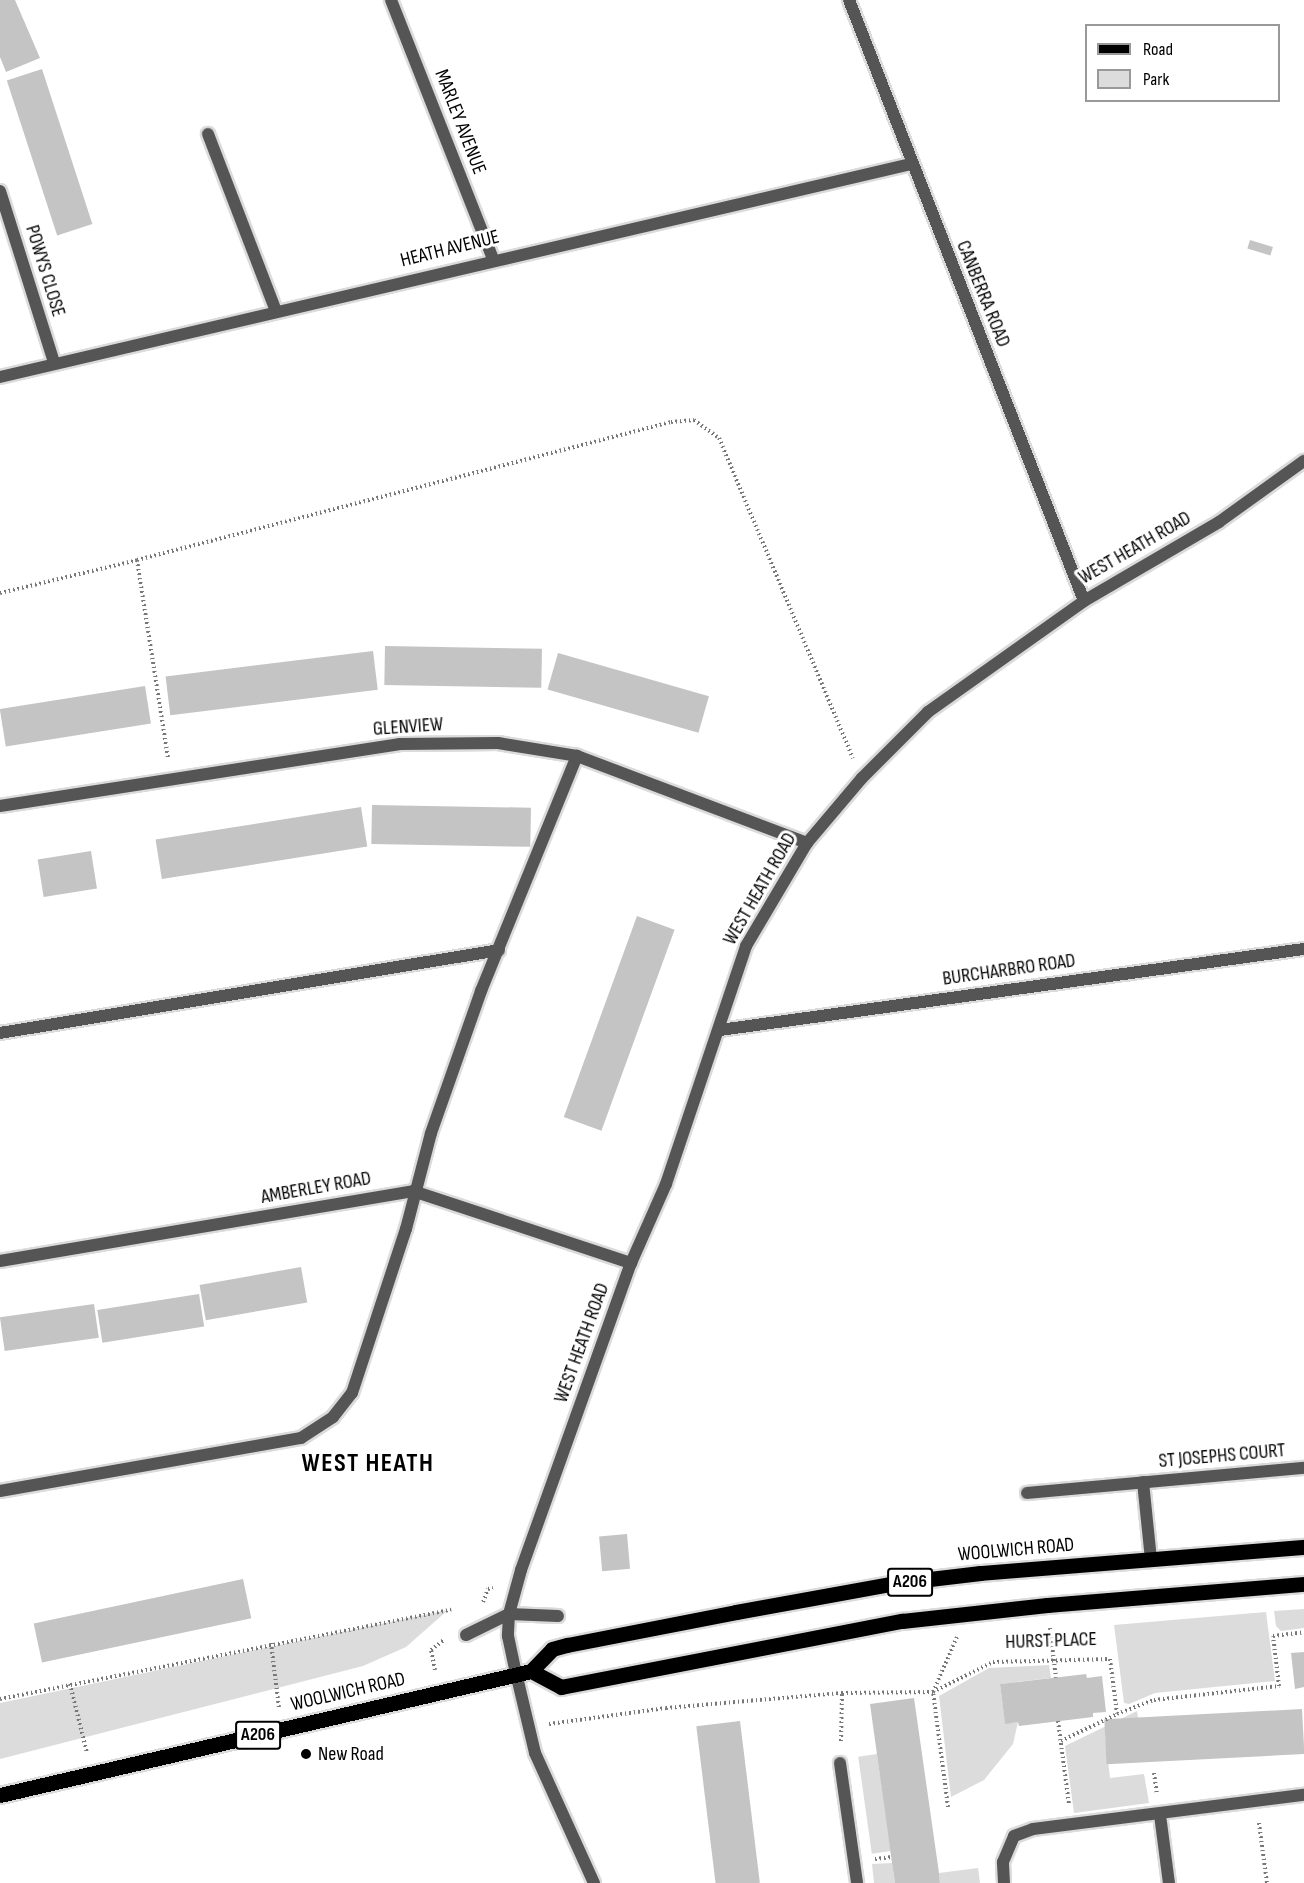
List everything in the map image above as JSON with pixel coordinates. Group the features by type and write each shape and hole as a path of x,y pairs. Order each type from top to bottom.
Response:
{"main road":[{"name":"WOOLWICH ROAD","path":"0,1796 523,1672 552,1649 873,1587 980,1573 1304,1547"},
{"name":"A206","path":"523,1672 561,1687 763,1645 955,1615 1047,1605 1304,1584"}],"street":[{"name":"MARLEY AVENUE","path":"391,0 493,259"},
{"name":"CANBERRA ROAD","path":"849,0 911,164 1084,601"},
{"path":"208,134 276,311"},
{"name":"HEATH AVENUE","path":"0,377 54,362 493,259 911,164"},
{"name":"POWYS CLOSE","path":"0,191 54,362"},
{"name":"WEST HEATH ROAD","path":"523,1672 508,1636 509,1614 520,1570 631,1263 666,1184 720,1030 746,946 807,843 862,778 928,712 1084,601 1219,522 1304,461"},
{"name":"GLENVIEW","path":"0,806 400,744 498,743 577,756 807,843"},
{"path":"0,1491 301,1438 333,1417 352,1393 406,1229 431,1132 499,950 577,756"},
{"name":"BURCHARBRO ROAD","path":"720,1030 1304,949"},
{"path":"0,1033 499,950"},
{"name":"AMBERLEY ROAD","path":"0,1262 414,1191 631,1263"},
{"name":"ST JOSEPHS COURT","path":"1027,1492 1304,1468"},
{"name":"ST JOSEPHS COURT","path":"1143,1482 1151,1559"},
{"path":"466,1635 509,1614 558,1616"},
{"path":"523,1672 527,1727 555,1802 594,1883"},
{"path":"840,1763 856,1883"},
{"path":"1004,1883 1003,1862 1014,1836 1033,1829 1160,1815 1304,1795"},
{"path":"1160,1815 1169,1883"}],"path":[{"path":"0,593 137,560 671,422 694,420 719,438 862,778"},
{"path":"137,560 171,779"},
{"path":"1047,1605 1056,1678"},
{"path":"0,1699 271,1643 450,1610"},
{"path":"948,1807 933,1692 957,1640 955,1615"},
{"path":"1061,1741 1117,1714 1154,1700 1279,1686 1273,1636 1304,1632"},
{"path":"271,1643 282,1729"},
{"name":"HURST PLACE","path":"527,1727 666,1708 842,1694 933,1692 993,1662 1054,1660 1110,1659 1117,1714"},
{"path":"70,1684 92,1774"},
{"path":"840,1763 842,1694"},
{"path":"1058,1721 1072,1825"},
{"path":"1256,1801 1267,1883"}],"green space":[{"path":"1304,1609 1304,1628 1281,1631 1276,1626 1274,1611"},
{"path":"448,1610 406,1647 363,1666 0,1759 0,1703"},
{"path":"1266,1612 1275,1681 1155,1693 1129,1704 1124,1703 1114,1625"},
{"path":"1049,1665 1051,1678 1000,1684 1005,1723 1018,1722 1013,1744 984,1780 951,1797 939,1696 989,1668"},
{"path":"1137,1711 1140,1729 1105,1734 1110,1778 1144,1774 1149,1803 1074,1813 1065,1746"},
{"path":"877,1754 891,1851 872,1854 858,1757"},
{"path":"892,1863 895,1883 874,1883 872,1864"},
{"path":"978,1868 980,1883 940,1883 939,1873"}],"building":[{"path":"0,0 15,0 40,58 6,72 0,57"},
{"path":"42,69 92,224 57,235 7,80"},
{"path":"1250,240 1273,247 1270,256 1247,249"},
{"path":"385,646 542,649 541,688 384,685"},
{"path":"373,651 378,690 170,715 166,676"},
{"path":"558,653 709,696 698,733 548,690"},
{"path":"145,686 151,724 6,747 0,709"},
{"path":"372,805 531,808 530,847 371,844"},
{"path":"361,807 367,847 162,879 156,840"},
{"path":"91,851 97,889 44,897 38,859"},
{"path":"637,916 675,930 601,1131 564,1117"},
{"path":"301,1267 307,1302 206,1320 200,1285"},
{"path":"199,1294 204,1327 102,1343 97,1310"},
{"path":"94,1304 99,1338 5,1351 0,1317"},
{"path":"627,1534 630,1569 602,1571 599,1536"},
{"path":"243,1579 251,1618 42,1663 34,1623"},
{"path":"1304,1652 1304,1687 1295,1689 1291,1653"},
{"path":"1086,1674 1087,1678 1102,1676 1106,1712 1093,1713 1093,1717 1019,1726 1018,1722 1005,1724 1000,1684"},
{"path":"914,1698 940,1883 895,1883 892,1863 870,1704"},
{"path":"1302,1709 1304,1754 1107,1764 1104,1719"},
{"path":"740,1721 760,1883 716,1883 696,1726"}],"place":[{"name":"New Road","path":"306,1754"}],"district":[{"name":"WEST HEATH","path":"368,1464"}]}
